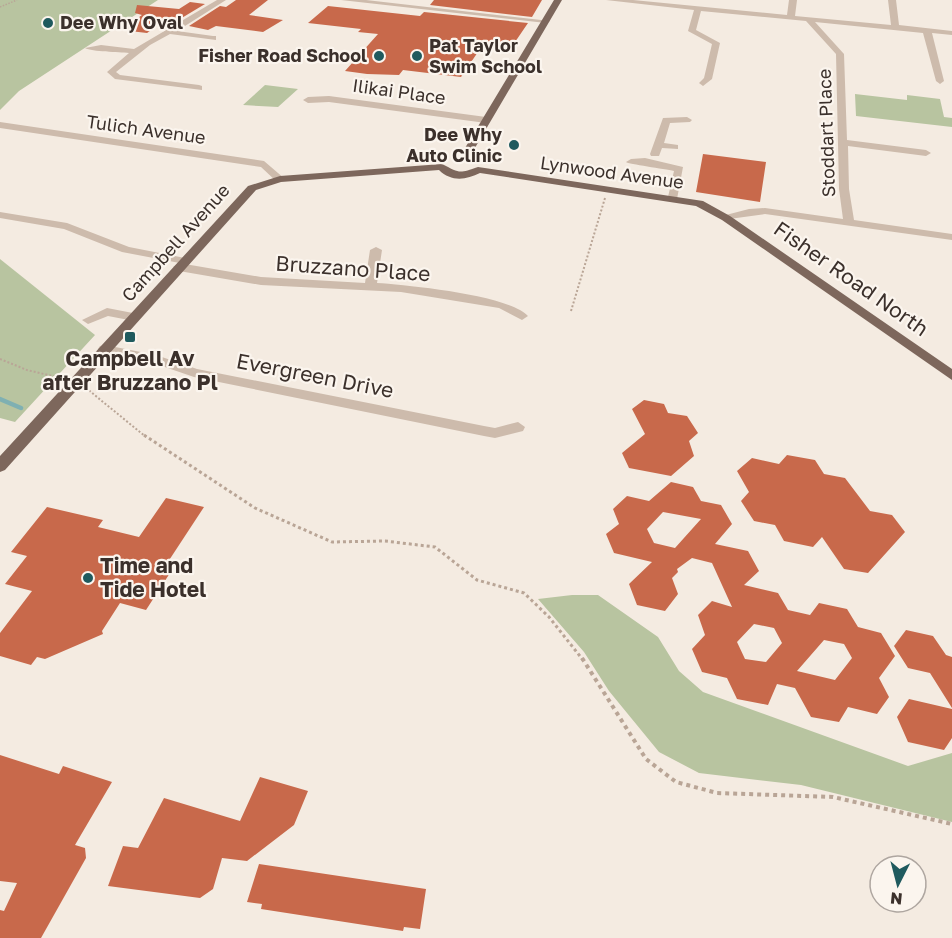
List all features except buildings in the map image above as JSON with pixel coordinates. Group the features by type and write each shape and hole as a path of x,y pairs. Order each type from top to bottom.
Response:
{"main road":[{"path":"464,158 558,0"},
{"path":"442,167 447,160 464,158 478,164 478,170"},
{"name":"Campbell Avenue","path":"0,466 247,192 257,185 280,179 442,167"},
{"name":"Lynwood Avenue","path":"442,167 446,173 457,176 470,175 478,170 673,197 699,203 726,218"},
{"name":"Fisher Road North","path":"726,218 951,373"}],"street":[{"path":"199,88 118,77 111,72 136,52 222,0"},
{"path":"345,0 546,21"},
{"path":"610,0 952,33"},
{"path":"723,10 726,0"},
{"path":"791,17 793,0"},
{"path":"892,0 895,28"},
{"path":"698,8 692,31 716,43 708,79 703,83"},
{"name":"Stoddart Place","path":"808,19 840,54 842,142 849,222"},
{"path":"927,31 940,81"},
{"path":"170,32 213,38"},
{"path":"89,48 101,47 136,52"},
{"name":"Ilikai Place","path":"308,100 329,99 486,120"},
{"path":"653,162 666,120 687,120"},
{"name":"Tulich Avenue","path":"0,125 264,164 280,179"},
{"path":"842,142 926,153"},
{"path":"658,144 675,147"},
{"path":"631,162 653,162 679,169 673,197"},
{"path":"726,218 749,212 765,211 952,237"},
{"name":"Bruzzano Place","path":"0,215 67,226 126,250 261,281 371,286 482,301 502,305 522,316"},
{"path":"371,286 376,250"},
{"path":"88,320 107,312 134,317"},
{"name":"Evergreen Drive","path":"105,349 156,359 194,373 472,429 495,433 518,427"}],"path":[{"path":"0,7 17,0"},
{"path":"570,311 606,196"},
{"path":"0,359 27,370 76,381 133,428 255,508 332,542 385,541 435,547 477,580 524,593 549,617 582,658 646,759 676,782 717,793 833,797 952,824"}],"green space":[{"path":"0,0 158,0 19,91 0,110"},
{"path":"265,85 298,89 278,107 243,105"},
{"path":"855,94 907,100 907,95 940,99 944,117 952,118 952,127 856,116"},
{"path":"0,259 95,335 15,422 0,418"},
{"path":"598,595 658,637 679,671 703,692 908,766 952,753 952,822 801,785 699,773 659,752 609,691 584,652 538,599"}],"waterway":[{"path":"0,399 21,408"}],"place":[{"name":"Dee Why Oval","path":"48,23"},
{"name":"Fisher Road School","path":"379,56"},
{"name":"Pat Taylor Swim School","path":"417,56"},
{"name":"Dee Why Auto Clinic","path":"514,145"},
{"name":"Campbell Av after Bruzzano Pl","path":"130,337"},
{"name":"Time and Tide Hotel","path":"88,578"}]}
